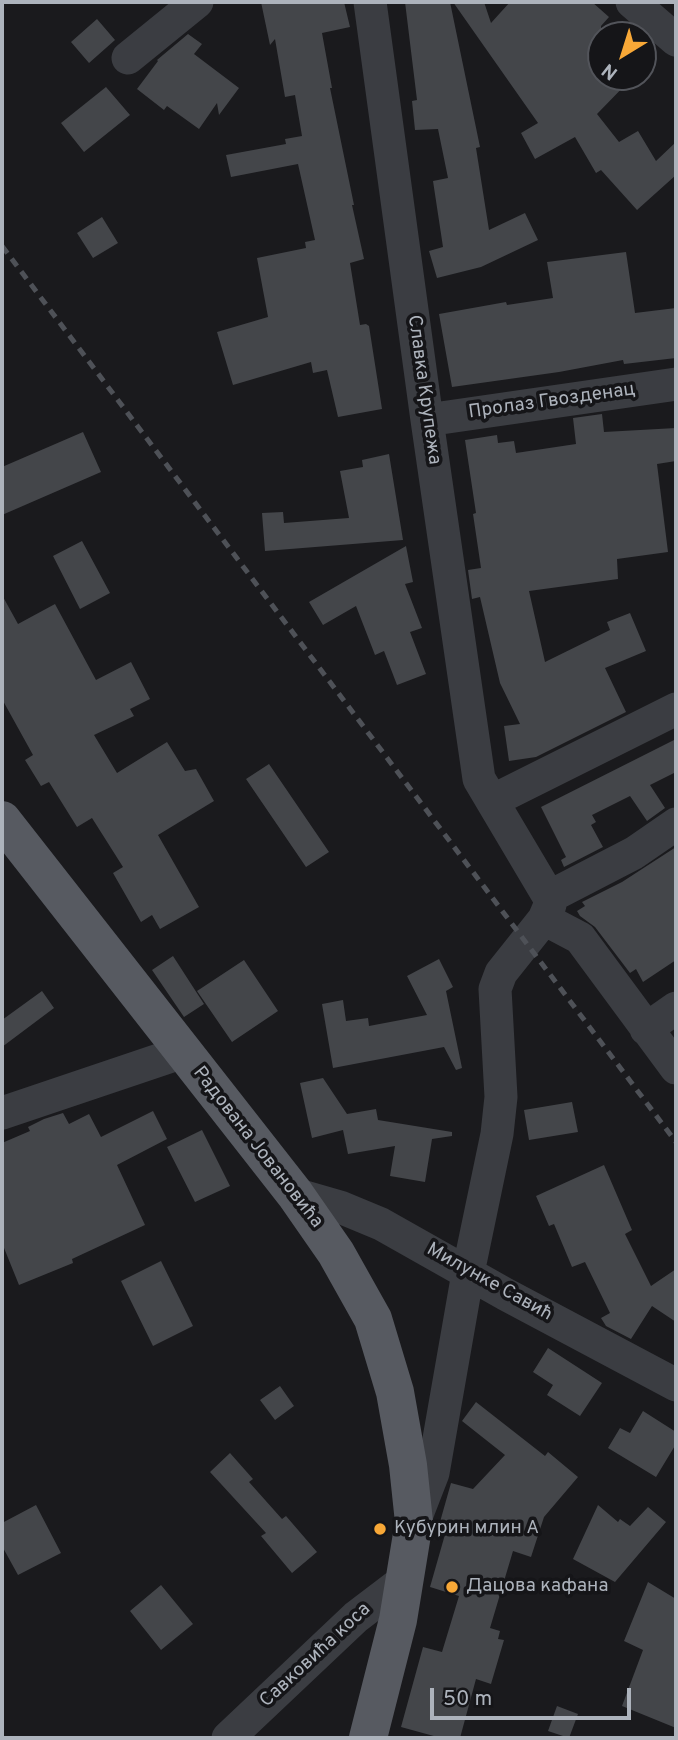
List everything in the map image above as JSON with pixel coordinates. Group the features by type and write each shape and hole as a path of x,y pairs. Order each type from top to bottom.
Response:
{"main road":[{"name":"Радована Јовановића","path":"2,821 295,1194 351,1276 379,1337 402,1427 414,1522 393,1644 368,1738"}],"street":[{"path":"128,58 197,2"},
{"name":"Славка Крупежа","path":"370,2 427,420 485,790"},
{"path":"632,2 676,39"},
{"name":"Пролаз Гвозденац","path":"427,420 676,384"},
{"path":"676,709 485,790 546,908 580,937 676,1068"},
{"path":"414,1522 433,1473 468,1273 493,1154 501,1097 495,989 501,973 546,908 676,824"},
{"path":"646,1028 676,1008"},
{"path":"2,1113 183,1052"},
{"name":"Милунке Савић","path":"295,1194 340,1207 381,1224 676,1385"},
{"name":"Савковића коса","path":"228,1738 356,1616 406,1579"}],"building":[{"path":"261,2 344,2 350,27 322,33 330,88 364,259 350,263 360,325 369,326 382,409 338,417 327,370 313,373 311,362 233,385 217,332 268,317 257,258 306,248 305,242 315,240 298,164 231,177 226,155 286,144 285,139 302,136 295,95 285,97 275,39 270,45"},
{"path":"405,2 450,2 480,147 476,148 489,230 525,213 538,240 481,267 437,278 429,251 443,247 433,181 448,178 438,129 415,130 412,101 417,100"},
{"path":"453,2 484,2 491,23 510,2 592,2 609,17 605,21 587,21 587,91 619,91 597,114 619,142 638,131 656,161 676,142 676,175 637,210 601,170 596,173 575,137 535,159 521,133 538,123"},
{"path":"97,19 115,40 89,63 71,42"},
{"path":"188,34 202,44 194,54 239,88 219,115 217,103 199,129 167,106 164,110 137,89 157,60"},
{"path":"106,87 130,115 84,152 61,123"},
{"path":"102,217 118,243 93,258 77,233"},
{"path":"626,252 635,313 676,308 676,358 624,364 623,360 452,387 439,314 506,302 507,305 553,298 547,262"},
{"path":"602,414 604,432 676,428 676,461 657,464 668,552 617,559 618,579 529,591 545,662 610,630 607,622 630,613 646,651 605,668 626,712 536,757 509,761 504,726 520,724 500,683 480,597 472,599 468,570 481,568 465,440 497,435 498,443 514,441 516,453 576,444 573,418"},
{"path":"83,432 101,472 2,515 2,467"},
{"path":"389,454 403,540 265,551 262,513 283,512 284,523 349,518 340,471 363,467 362,460"},
{"path":"82,541 110,593 80,609 53,556"},
{"path":"406,546 413,582 405,584 422,628 410,632 426,674 397,685 384,651 375,655 356,606 323,625 309,602"},
{"path":"2,595 18,624 55,604 96,680 131,662 150,699 130,709 134,716 94,735 117,773 167,742 185,771 196,769 214,801 158,835 199,907 160,929 152,915 141,922 113,873 123,867 92,818 77,827 49,782 41,786 25,760 33,755 2,699"},
{"path":"676,739 676,772 650,785 665,808 647,821 630,796 592,815 596,822 591,825 603,847 564,867 561,860 566,857 541,807"},
{"path":"269,764 329,852 306,867 246,779"},
{"path":"676,847 676,960 643,982 636,969 630,973 595,927 577,911 585,906 582,902 622,882"},
{"path":"173,956 204,1004 184,1017 152,970"},
{"path":"439,959 453,987 446,991 462,1068 456,1070 444,1047 333,1068 322,1004 343,1000 346,1021 368,1018 369,1026 427,1015 407,976"},
{"path":"244,960 278,1011 232,1042 197,991"},
{"path":"42,991 54,1008 2,1047 2,1020"},
{"path":"323,1078 347,1114 376,1109 378,1120 452,1132 452,1136 432,1139 425,1182 390,1176 395,1146 348,1154 343,1130 312,1138 300,1083"},
{"path":"572,1102 578,1132 529,1140 524,1110"},
{"path":"153,1111 167,1139 117,1165 145,1225 72,1259 73,1263 19,1285 2,1243 2,1143 30,1131 28,1127 44,1119 63,1113 69,1124 89,1114 101,1137"},
{"path":"202,1130 230,1186 195,1202 167,1147"},
{"path":"604,1165 632,1230 625,1234 651,1286 676,1269 676,1322 652,1306 631,1339 606,1326 601,1318 610,1313 585,1262 572,1267 554,1224 549,1226 536,1196"},
{"path":"161,1261 193,1326 153,1346 121,1281"},
{"path":"548,1348 602,1383 580,1416 547,1395 553,1385 533,1372"},
{"path":"280,1386 294,1406 275,1420 260,1400"},
{"path":"476,1402 545,1456 548,1452 578,1477 544,1517 531,1557 513,1551 490,1628 500,1631 498,1639 504,1640 491,1684 476,1679 460,1738 441,1738 401,1727 423,1647 442,1652 459,1596 430,1587 446,1531 438,1529 451,1483 473,1489 505,1455 462,1421"},
{"path":"643,1411 676,1432 676,1444 656,1477 608,1448 620,1428 630,1433"},
{"path":"230,1453 253,1479 249,1482 282,1519 286,1516 317,1552 292,1573 261,1536 266,1533 210,1472"},
{"path":"36,1505 61,1553 18,1575 2,1546 2,1523"},
{"path":"598,1505 618,1522 620,1519 630,1526 648,1507 666,1522 615,1582 573,1559"},
{"path":"648,1582 676,1599 676,1728 622,1706 643,1650 624,1641"},
{"path":"161,1585 193,1624 161,1650 130,1611"},
{"path":"557,1706 578,1714 569,1738 548,1731"}],"railway":[{"path":"2,246 676,1142"}],"place":[{"name":"Кубурин млин А","path":"380,1529"},
{"name":"Дацова кафана","path":"452,1587"}]}
